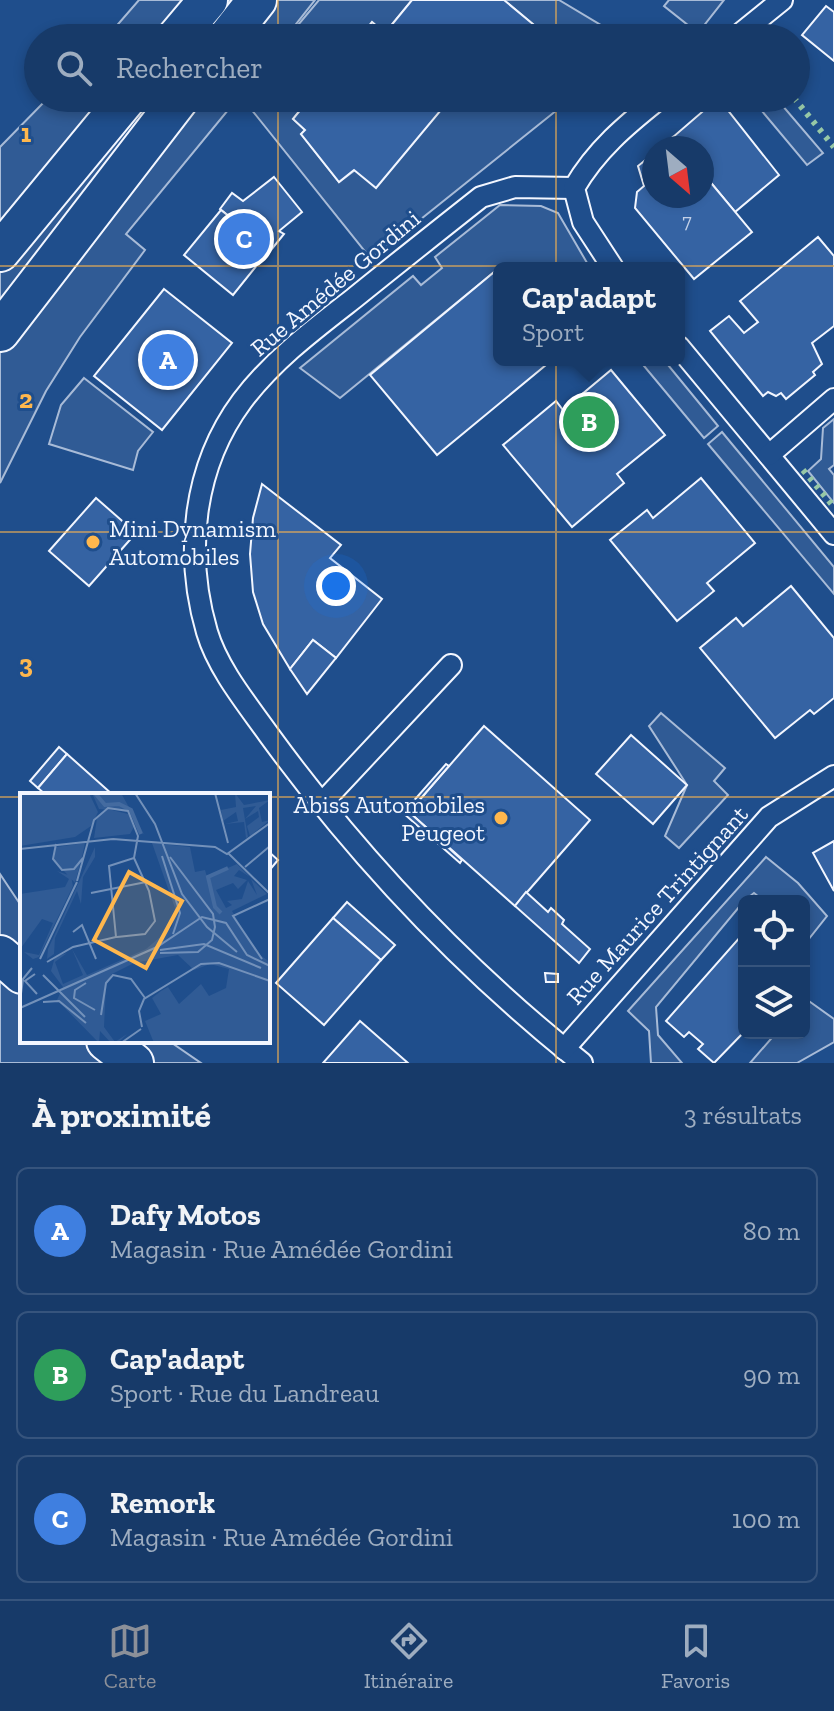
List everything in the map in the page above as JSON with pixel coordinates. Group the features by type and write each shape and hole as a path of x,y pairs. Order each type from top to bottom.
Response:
{"highway":[{"path":"188,24 208,0"},
{"path":"238,24 257,0"},
{"path":"0,252 115,112"},
{"path":"0,332 169,112"},
{"path":"0,218 29,188 70,166"},
{"path":"0,955 20,972"},
{"path":"109,1043 134,1063"}],"street":[{"path":"752,24 782,0"},
{"path":"609,262 583,222 574,188 590,161 615,134 642,112"},
{"name":"Rue Amédée Gordini","path":"574,188 515,187 481,197 279,357 241,403 211,456 195,516 195,575 207,634 235,688 321,804 469,965 582,1063"},
{"path":"685,354 834,534"},
{"path":"769,455 834,399"},
{"path":"321,804 451,665"},
{"name":"Rue Maurice Trintignant","path":"564,1049 769,817 834,776"}],"shaded area":[{"path":"139,0 315,0 296,24 118,24"},
{"path":"319,0 412,0 392,24 299,24"},
{"path":"504,0 559,0 599,24 533,24"},
{"path":"669,0 724,0 705,24 687,24 664,6"},
{"path":"34,112 226,112 126,234 145,250 80,337 46,391 0,483 0,147"},
{"path":"253,112 299,112 293,119 305,130 301,134 339,182 432,112 555,112 371,259"},
{"path":"763,112 788,112 823,153 807,165"},
{"path":"500,205 541,206 558,213 587,262 493,262 493,273 340,398 300,368 413,276 421,285 442,268 435,257"},
{"path":"644,366 669,366 718,426 704,438"},
{"path":"84,378 153,432 138,451 133,470 49,444 61,405"},
{"path":"834,419 834,465 829,469 834,475 834,503 808,471 821,459 823,428"},
{"path":"722,432 834,567 834,594 708,444"},
{"path":"661,713 725,768 714,781 728,795 679,848 665,836 687,785 649,726"},
{"path":"766,857 809,895 738,895 738,908 656,1007 658,1035 682,1063 651,1063 649,1031 628,1011"},
{"path":"0,874 20,904 20,1043 172,1043 201,1063 0,1063"},
{"path":"810,897 827,916 810,937"},
{"path":"810,1002 834,1019 834,1042 797,1063 750,1063 771,1039 810,1039"}],"building":[{"path":"412,0 504,0 533,24 392,24"},
{"path":"826,6 834,12 834,61 810,42 810,25"},
{"path":"299,112 439,112 376,188 354,170 339,182 301,134 305,130 293,119"},
{"path":"702,112 729,112 779,175 735,212 714,187 714,136 674,136"},
{"path":"274,177 302,212 279,231 284,234 271,250 220,209 232,193 243,201"},
{"path":"714,186 752,232 694,279 685,268 685,262 680,262 635,208 637,192 642,188 642,208 714,208"},
{"path":"221,210 270,249 233,295 184,255"},
{"path":"818,237 834,256 834,326 812,343 822,364 813,372 815,375 786,399 781,393 776,396 768,392 763,396 710,331 729,316 744,333 758,322 740,301"},
{"path":"493,273 493,366 545,366 437,455 370,375"},
{"path":"164,289 232,343 162,430 94,376"},
{"path":"611,370 665,435 617,474 624,483 572,527 503,445 556,401 563,410"},
{"path":"701,478 755,543 707,583 714,591 677,621 610,540 647,510 653,518"},
{"path":"262,484 341,545 330,558 382,599 336,658 313,640 290,669 263,624 253,592 250,554 253,518"},
{"path":"96,498 136,533 89,586 49,551"},
{"path":"791,586 834,638 834,698 814,714 810,710 775,738 700,648 736,618 743,626"},
{"path":"313,640 336,658 307,694 290,669"},
{"path":"484,726 590,820 515,906 409,812"},
{"path":"631,735 687,785 653,824 596,774"},
{"path":"59,747 67,754 38,788 30,781"},
{"path":"67,754 111,793 44,793 38,788"},
{"path":"446,764 449,766 409,812 462,860 460,863 403,813"},
{"path":"834,841 834,891 813,853"},
{"path":"270,853 278,860 270,870"},
{"path":"526,892 548,912 551,908 564,920 562,924 590,949 579,963 515,906"},
{"path":"347,902 395,945 381,960 333,918"},
{"path":"333,918 381,960 324,1025 276,983"},
{"path":"738,939 738,1038 714,1063 698,1049 703,1044 689,1032 684,1037 666,1021"},
{"path":"545,973 558,974 558,982 546,982"},
{"path":"360,1021 408,1063 323,1063"}],"hedge":[{"path":"805,112 834,147"},
{"path":"803,470 834,507"}],"place":[{"name":"Remork","path":"244,239"},
{"name":"Dafy Motos","path":"168,360"},
{"name":"Cap'adapt","path":"589,422"},
{"name":"Mini Dynamism Automobiles","path":"93,542"},
{"name":"Abiss Automobiles Peugeot","path":"501,818"}]}
